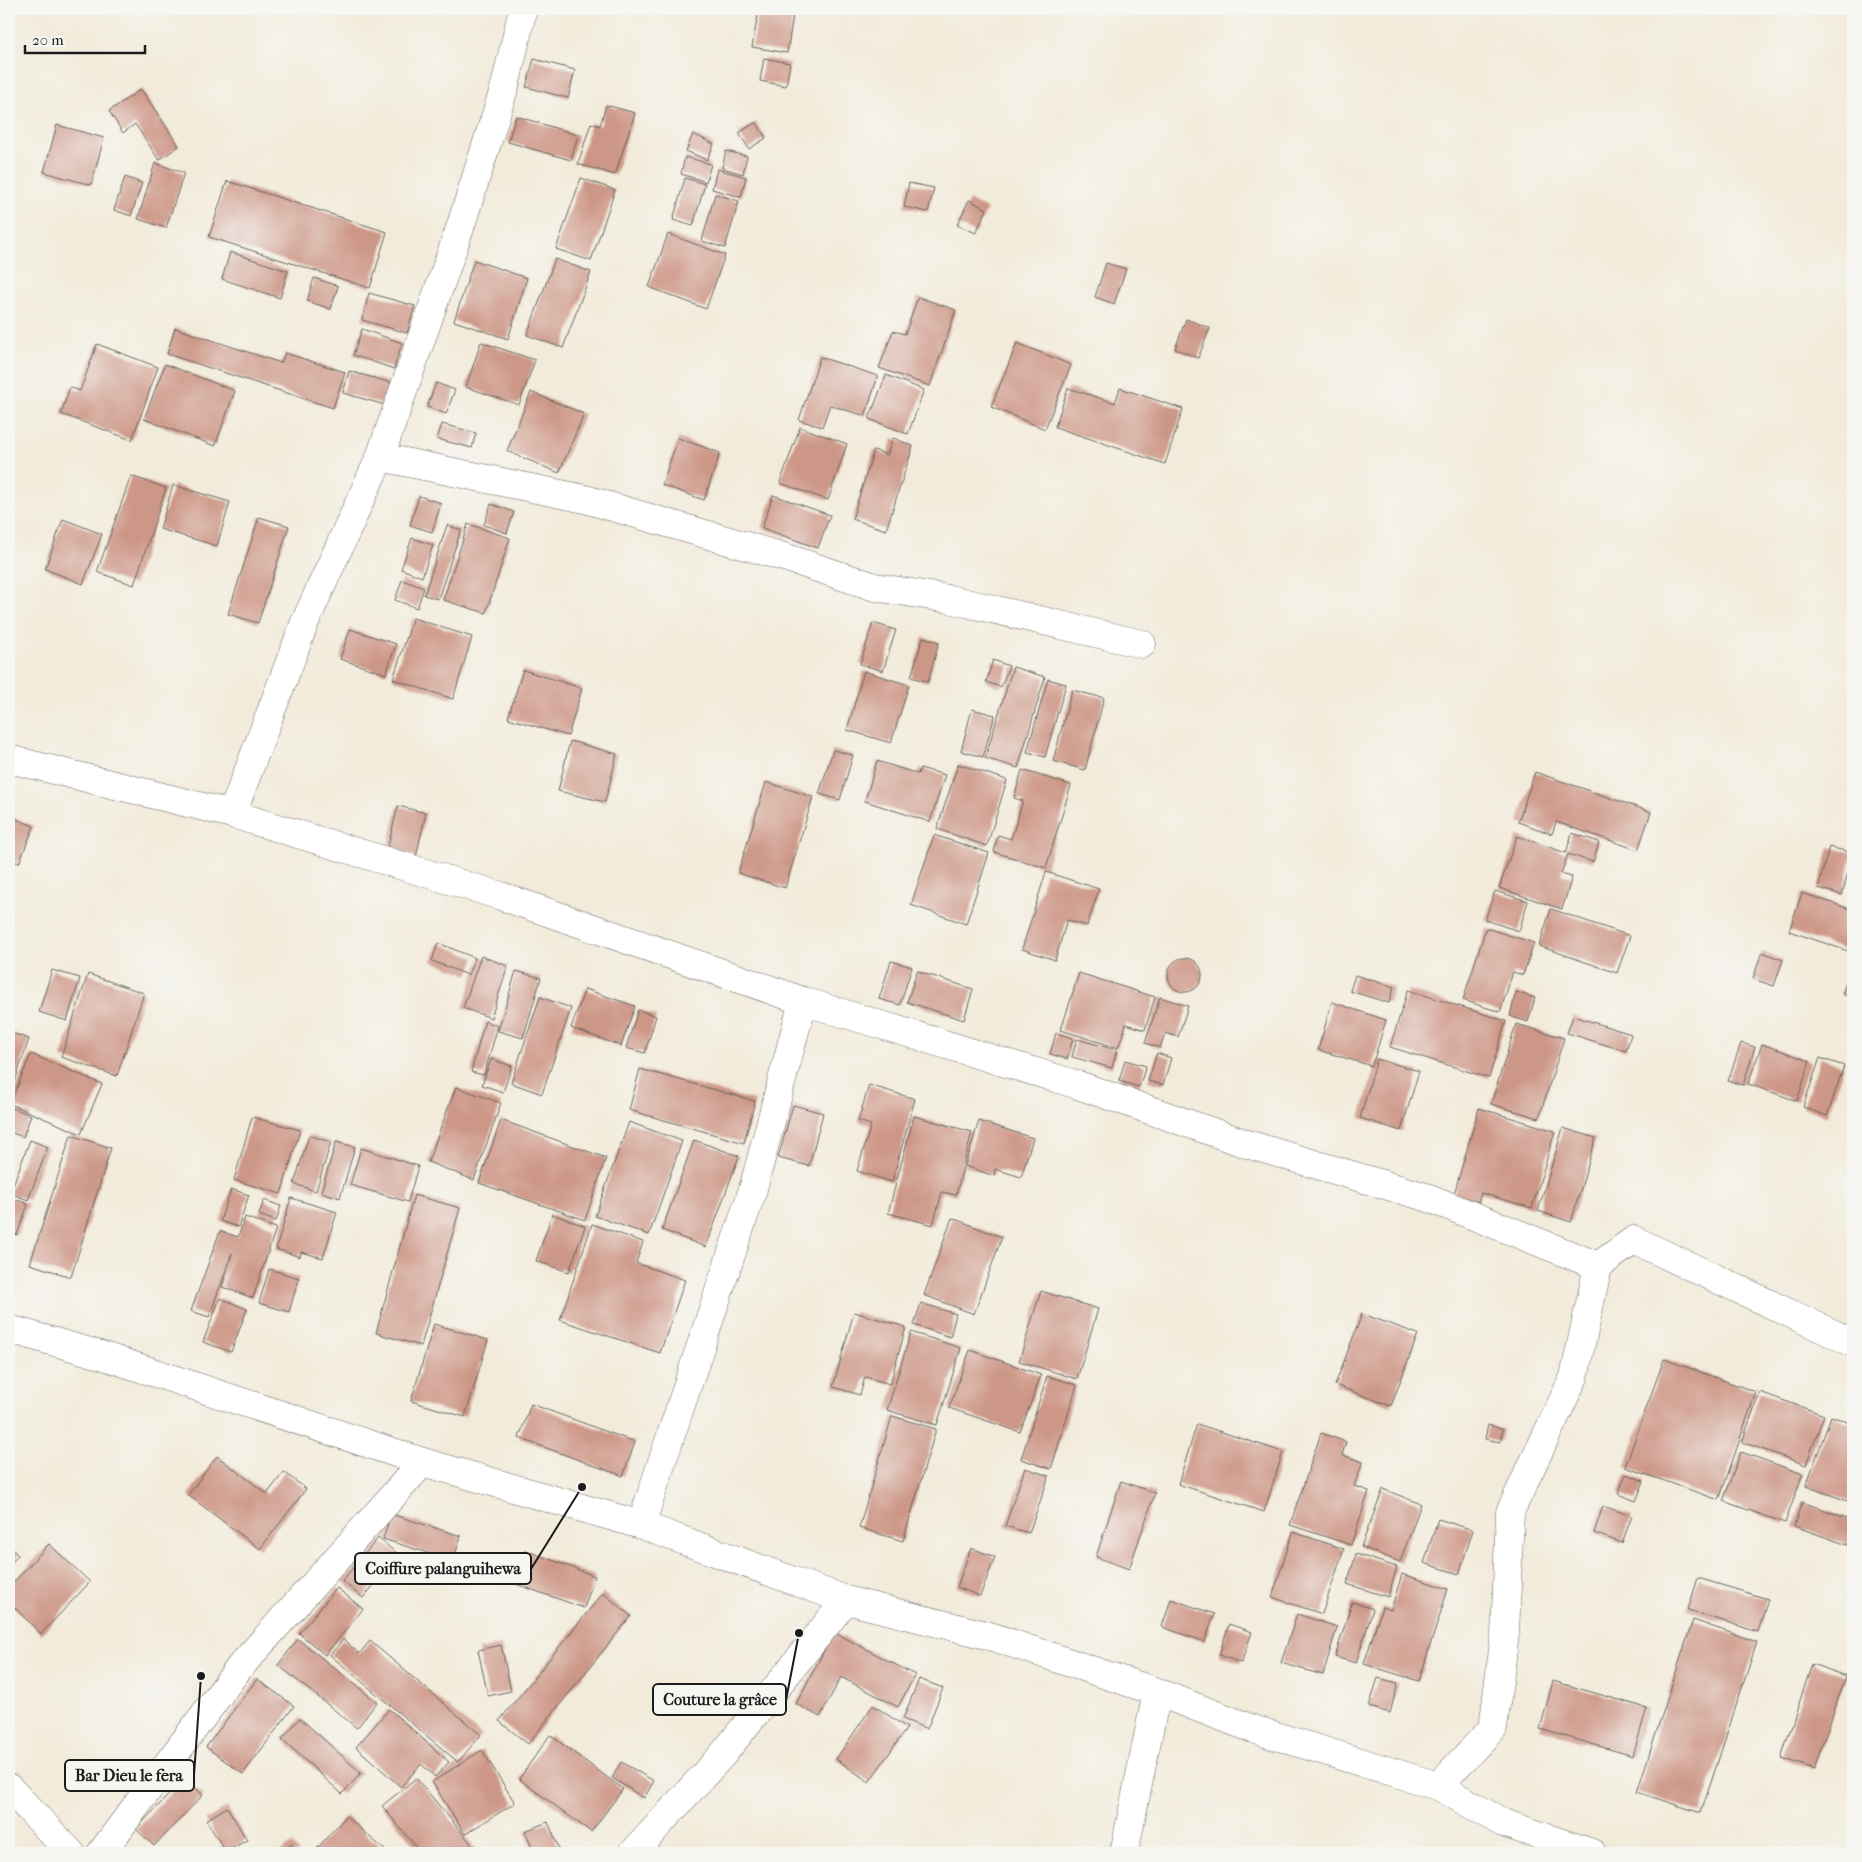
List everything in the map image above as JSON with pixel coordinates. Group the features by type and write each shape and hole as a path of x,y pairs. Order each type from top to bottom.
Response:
{"street":[{"path":"232,814 305,622 380,457 459,231 505,86 522,9"},
{"path":"380,457 585,499 784,557 875,587 949,599 1142,644"},
{"path":"9,759 232,814 501,896 802,1001 1078,1085 1247,1144 1429,1198 1598,1266"},
{"path":"641,1525 753,1189 802,1001"},
{"path":"1438,1786 1493,1728 1505,1634 1510,1512 1574,1377 1598,1266 1634,1240 1853,1343"},
{"path":"9,1329 104,1356 423,1462 641,1525 846,1600 990,1636 1157,1692 1253,1729 1438,1786 1504,1823 1592,1853"},
{"path":"101,1853 239,1668 423,1462"},
{"path":"633,1853 723,1754 846,1600"},
{"path":"1124,1853 1157,1692"},
{"path":"9,1788 71,1853"}],"building":[{"path":"759,9 794,9 787,53 752,47"},
{"path":"764,58 790,63 786,86 760,81"},
{"path":"534,59 575,70 568,98 526,87"},
{"path":"141,89 179,146 159,160 135,124 123,133 109,111"},
{"path":"606,105 635,113 615,175 578,164 591,123 600,126"},
{"path":"516,116 578,135 571,160 508,142"},
{"path":"756,122 766,138 749,149 739,133"},
{"path":"57,125 104,138 91,185 44,172"},
{"path":"693,134 714,144 707,160 686,151"},
{"path":"726,151 747,156 743,174 722,168"},
{"path":"685,157 711,164 706,182 681,174"},
{"path":"155,163 184,173 166,228 138,219"},
{"path":"717,169 746,177 741,197 712,189"},
{"path":"125,177 142,183 131,216 114,210"},
{"path":"581,178 615,190 591,261 556,249"},
{"path":"685,178 705,184 693,226 673,220"},
{"path":"227,181 387,232 370,288 209,237"},
{"path":"909,183 934,188 928,212 904,207"},
{"path":"715,194 739,201 725,248 702,241"},
{"path":"969,200 987,209 976,233 957,225"},
{"path":"668,234 725,255 706,309 649,287"},
{"path":"230,252 288,271 280,298 222,279"},
{"path":"555,259 591,272 563,348 527,335"},
{"path":"474,260 527,278 508,339 454,321"},
{"path":"1106,263 1126,269 1114,304 1095,297"},
{"path":"314,278 338,286 331,309 307,301"},
{"path":"369,293 415,306 407,333 362,320"},
{"path":"918,297 956,310 930,386 879,368 893,331 905,334"},
{"path":"1186,319 1210,328 1198,358 1175,349"},
{"path":"175,328 281,363 285,353 345,372 333,408 167,354"},
{"path":"362,329 402,343 394,369 353,355"},
{"path":"481,342 535,360 519,405 466,387"},
{"path":"1017,343 1071,365 1045,429 991,407"},
{"path":"97,344 158,367 132,440 61,414 70,387 80,391"},
{"path":"820,357 878,376 865,416 830,405 822,427 799,420"},
{"path":"165,364 235,391 215,446 144,419"},
{"path":"349,371 392,383 385,405 343,393"},
{"path":"886,375 924,390 908,434 869,419"},
{"path":"436,383 455,390 446,414 427,407"},
{"path":"1068,388 1115,403 1120,388 1183,409 1165,464 1055,427"},
{"path":"531,392 584,414 559,473 507,451"},
{"path":"442,424 476,433 472,448 437,439"},
{"path":"800,427 847,444 828,500 780,483"},
{"path":"678,438 720,453 704,500 662,485"},
{"path":"893,438 913,446 886,530 852,519 874,450 887,455"},
{"path":"131,476 166,488 134,585 97,572"},
{"path":"173,485 230,502 217,546 160,529"},
{"path":"773,495 830,515 818,548 762,528"},
{"path":"419,496 441,503 432,532 410,525"},
{"path":"491,504 514,512 507,533 484,525"},
{"path":"259,517 289,526 258,623 228,614"},
{"path":"63,519 102,534 83,584 45,569"},
{"path":"468,524 510,538 486,613 443,600"},
{"path":"447,525 461,530 438,599 424,595"},
{"path":"412,538 433,545 422,577 401,569"},
{"path":"402,580 424,588 417,608 395,600"},
{"path":"413,618 472,637 453,699 393,679"},
{"path":"873,623 896,630 883,671 860,664"},
{"path":"350,629 396,644 386,674 340,659"},
{"path":"923,637 939,642 928,682 911,677"},
{"path":"993,660 1009,666 1001,687 986,682"},
{"path":"1013,667 1045,677 1018,768 985,758"},
{"path":"523,670 582,688 568,736 508,718"},
{"path":"864,671 909,685 891,743 847,730"},
{"path":"1048,679 1066,684 1045,757 1027,752"},
{"path":"1072,690 1104,698 1085,770 1053,761"},
{"path":"972,709 995,715 983,757 961,751"},
{"path":"570,741 617,754 605,802 558,791"},
{"path":"833,750 853,755 840,800 819,794"},
{"path":"877,761 918,774 920,768 945,775 930,822 865,801"},
{"path":"958,764 1007,780 987,846 937,829"},
{"path":"1022,770 1071,785 1046,868 994,852 998,835 1011,839 1023,801 1014,798"},
{"path":"1535,772 1651,812 1638,850 1556,822 1552,834 1518,822"},
{"path":"766,782 813,797 785,888 738,873"},
{"path":"398,806 426,813 416,857 387,850"},
{"path":"9,816 34,826 19,863 9,859"},
{"path":"1572,833 1599,842 1593,862 1568,854 1561,874 1572,877 1562,909 1499,888 1517,836 1566,853"},
{"path":"934,835 989,853 966,924 911,905"},
{"path":"1829,847 1853,853 1842,895 1818,888"},
{"path":"9,869 13,871 9,883"},
{"path":"1046,872 1099,889 1087,926 1067,920 1055,960 1022,949"},
{"path":"1495,891 1528,901 1519,931 1485,920"},
{"path":"1802,893 1853,910 1853,946 1851,952 1789,931"},
{"path":"1551,909 1630,936 1617,973 1539,946"},
{"path":"1486,928 1534,943 1523,975 1513,972 1500,1012 1463,1000"},
{"path":"438,943 475,958 468,975 432,961"},
{"path":"1762,952 1783,960 1774,986 1753,979"},
{"path":"481,956 508,966 491,1018 463,1008"},
{"path":"1185,958 1192,959 1197,963 1201,968 1201,982 1197,987 1192,991 1185,992 1178,991 1173,987 1169,982 1168,975 1169,968 1173,963 1178,959"},
{"path":"891,961 912,967 900,1005 879,999"},
{"path":"1853,961 1853,998 1842,994"},
{"path":"52,970 80,978 67,1021 39,1012"},
{"path":"516,971 541,978 523,1038 498,1031"},
{"path":"917,971 973,989 964,1020 907,1002"},
{"path":"1079,973 1155,997 1145,1030 1126,1024 1118,1048 1061,1030"},
{"path":"88,974 144,993 117,1076 61,1057"},
{"path":"1355,975 1394,987 1389,1003 1350,991"},
{"path":"585,989 635,1006 621,1046 571,1028"},
{"path":"1408,990 1506,1021 1489,1078 1390,1047"},
{"path":"1516,992 1535,998 1528,1022 1510,1016"},
{"path":"540,997 571,1008 542,1094 511,1083"},
{"path":"1160,997 1188,1006 1178,1037 1165,1033 1160,1048 1145,1043"},
{"path":"1332,1002 1386,1020 1372,1066 1318,1050"},
{"path":"638,1010 656,1016 645,1053 626,1048"},
{"path":"1573,1016 1631,1034 1626,1051 1567,1033"},
{"path":"485,1021 498,1026 484,1075 471,1072"},
{"path":"1516,1024 1564,1038 1539,1118 1491,1104"},
{"path":"9,1032 29,1039 15,1081 9,1079"},
{"path":"1056,1033 1073,1038 1067,1059 1050,1054"},
{"path":"1077,1039 1117,1050 1112,1068 1072,1057"},
{"path":"1741,1043 1755,1047 1743,1085 1728,1081"},
{"path":"1762,1044 1810,1061 1797,1101 1748,1084"},
{"path":"1157,1053 1171,1058 1163,1085 1148,1081"},
{"path":"31,1054 102,1084 81,1134 10,1104"},
{"path":"1820,1058 1844,1066 1827,1116 1803,1107"},
{"path":"491,1059 512,1066 503,1092 482,1085"},
{"path":"1377,1059 1419,1071 1401,1131 1360,1118"},
{"path":"1125,1060 1146,1066 1139,1087 1119,1081"},
{"path":"640,1069 755,1101 744,1143 629,1110"},
{"path":"869,1085 915,1099 892,1182 857,1171 871,1125 858,1121"},
{"path":"456,1087 501,1103 474,1180 428,1162"},
{"path":"793,1105 823,1113 809,1166 778,1158"},
{"path":"9,1107 31,1115 23,1137 9,1132"},
{"path":"1479,1108 1555,1131 1532,1208 1481,1193 1478,1202 1454,1194"},
{"path":"914,1116 972,1132 956,1195 942,1192 933,1225 888,1213"},
{"path":"252,1117 300,1130 281,1194 234,1180"},
{"path":"501,1120 606,1158 585,1220 479,1183"},
{"path":"979,1121 1033,1138 1021,1177 995,1169 994,1176 965,1166"},
{"path":"629,1122 682,1141 649,1235 595,1216"},
{"path":"1563,1128 1596,1138 1571,1222 1538,1211"},
{"path":"71,1135 111,1148 71,1277 30,1264"},
{"path":"309,1135 331,1142 316,1191 294,1184"},
{"path":"30,1140 48,1147 28,1200 10,1193"},
{"path":"694,1140 739,1156 706,1247 662,1230"},
{"path":"336,1142 355,1147 340,1198 321,1192"},
{"path":"361,1148 418,1166 408,1202 350,1185"},
{"path":"231,1189 249,1195 238,1227 220,1221"},
{"path":"414,1195 460,1208 421,1346 376,1333"},
{"path":"9,1197 28,1204 17,1235 9,1232"},
{"path":"291,1198 337,1212 323,1258 301,1252 300,1257 276,1249"},
{"path":"264,1200 281,1206 276,1221 259,1215"},
{"path":"552,1214 585,1226 569,1272 536,1261"},
{"path":"245,1217 276,1228 253,1298 222,1287 232,1253 209,1317 191,1311 220,1231 238,1237"},
{"path":"952,1218 1002,1237 974,1314 924,1295"},
{"path":"592,1224 643,1242 636,1263 685,1280 660,1353 560,1320"},
{"path":"269,1269 299,1278 289,1312 259,1303"},
{"path":"1041,1291 1098,1309 1077,1379 1019,1361"},
{"path":"220,1298 247,1309 231,1352 203,1342"},
{"path":"921,1303 956,1314 950,1337 914,1325"},
{"path":"854,1312 906,1327 890,1384 865,1377 860,1395 833,1387"},
{"path":"1362,1314 1418,1334 1391,1406 1335,1385"},
{"path":"434,1324 488,1340 465,1417 411,1401"},
{"path":"911,1332 961,1348 937,1425 887,1410"},
{"path":"970,1350 1041,1375 1020,1432 949,1408"},
{"path":"1664,1359 1756,1392 1719,1500 1625,1467"},
{"path":"1047,1376 1077,1385 1051,1469 1021,1459"},
{"path":"1760,1392 1824,1415 1806,1465 1742,1442"},
{"path":"531,1404 635,1442 623,1476 519,1438"},
{"path":"892,1416 936,1429 903,1541 859,1528"},
{"path":"1831,1416 1853,1424 1853,1503 1806,1486"},
{"path":"1197,1424 1283,1452 1264,1512 1178,1484"},
{"path":"1488,1425 1503,1429 1500,1442 1485,1439"},
{"path":"1321,1433 1346,1442 1342,1455 1363,1462 1354,1486 1369,1491 1351,1545 1290,1525"},
{"path":"1741,1452 1803,1474 1785,1523 1723,1501"},
{"path":"217,1456 267,1494 284,1472 306,1489 260,1549 188,1495"},
{"path":"1025,1468 1049,1476 1029,1533 1005,1526"},
{"path":"1626,1474 1644,1481 1636,1501 1618,1494"},
{"path":"1121,1481 1155,1493 1129,1569 1096,1557"},
{"path":"1383,1489 1421,1504 1400,1562 1361,1547"},
{"path":"1802,1502 1853,1520 1853,1547 1794,1526"},
{"path":"1603,1506 1632,1516 1622,1543 1594,1533"},
{"path":"391,1514 461,1536 453,1561 383,1539"},
{"path":"1438,1519 1473,1530 1459,1574 1424,1563"},
{"path":"1293,1532 1344,1549 1322,1614 1272,1597"},
{"path":"378,1538 399,1555 363,1598 342,1581"},
{"path":"49,1544 90,1582 41,1634 9,1602 9,1587"},
{"path":"9,1546 18,1555 9,1566"},
{"path":"971,1548 995,1557 980,1596 957,1587"},
{"path":"525,1550 595,1576 584,1608 513,1583"},
{"path":"1356,1554 1397,1567 1388,1597 1347,1584"},
{"path":"1402,1574 1448,1589 1419,1681 1364,1664 1382,1607 1391,1610"},
{"path":"1698,1578 1768,1599 1758,1632 1688,1610"},
{"path":"337,1588 363,1609 325,1655 299,1633"},
{"path":"603,1593 631,1616 528,1744 499,1721"},
{"path":"1171,1599 1214,1614 1205,1642 1162,1627"},
{"path":"1352,1602 1373,1609 1356,1663 1335,1657"},
{"path":"1297,1614 1337,1627 1323,1675 1281,1663"},
{"path":"1693,1620 1757,1642 1701,1813 1637,1792"},
{"path":"1229,1624 1252,1632 1241,1663 1219,1655"},
{"path":"834,1632 915,1675 898,1707 841,1677 820,1717 796,1704"},
{"path":"298,1639 377,1702 357,1728 278,1665"},
{"path":"343,1639 359,1654 370,1641 481,1735 458,1762 330,1655"},
{"path":"501,1645 511,1691 488,1696 478,1650"},
{"path":"1812,1664 1846,1676 1814,1769 1781,1758"},
{"path":"1378,1678 1398,1683 1390,1713 1369,1707"},
{"path":"257,1679 294,1706 243,1774 206,1747"},
{"path":"919,1679 943,1688 927,1729 903,1719"},
{"path":"1553,1681 1647,1708 1633,1756 1540,1729"},
{"path":"873,1705 907,1728 869,1782 836,1759"},
{"path":"389,1709 449,1762 435,1777 421,1764 401,1787 356,1747"},
{"path":"300,1718 361,1773 342,1794 282,1739"},
{"path":"550,1735 623,1789 591,1832 519,1779"},
{"path":"482,1750 515,1803 465,1834 432,1782"},
{"path":"621,1762 654,1781 644,1798 612,1778"},
{"path":"185,1778 203,1795 154,1846 136,1829"},
{"path":"416,1778 479,1853 421,1853 382,1806"},
{"path":"227,1807 247,1840 226,1852 206,1820"},
{"path":"346,1816 388,1853 313,1853"},
{"path":"548,1822 561,1853 534,1853 525,1831"},
{"path":"292,1844 299,1853 279,1853"}],"place":[{"name":"Coiffure palanguihewa","path":"582,1487"},
{"name":"Couture la grâce","path":"799,1633"},
{"name":"Bar Dieu le fera","path":"201,1676"}]}
